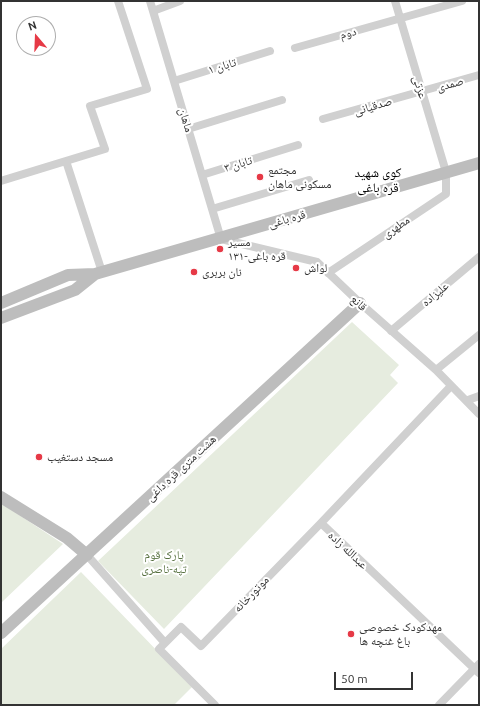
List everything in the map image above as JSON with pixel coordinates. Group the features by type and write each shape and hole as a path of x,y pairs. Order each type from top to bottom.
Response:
{"main road":[{"name":"قره باغی","path":"99,273 479,163"},
{"path":"1,302 68,275 99,273"},
{"path":"1,319 75,290 99,273"},
{"name":"هشت متری قره داغی","path":"1,633 360,303"},
{"path":"1,497 67,538 87,555"}],"street":[{"path":"1,181 105,149 90,106 147,89 118,1"},
{"name":"ماهان","path":"150,1 221,238"},
{"path":"153,11 180,1"},
{"name":"عزتی","path":"395,1 446,172"},
{"name":"دوم","path":"295,48 462,1"},
{"name":"تابان ۱","path":"174,81 270,50"},
{"name":"صمدی","path":"422,92 479,76"},
{"name":"صدقیانی","path":"323,120 422,92"},
{"path":"188,129 282,100"},
{"name":"تابان ۳","path":"202,175 298,145"},
{"path":"66,161 99,273"},
{"name":"مطهری","path":"328,273 446,194 446,172"},
{"path":"212,209 309,180"},
{"name":"قانع","path":"221,238 317,262 360,303 468,400 479,414"},
{"name":"علیزاده","path":"391,331 479,257"},
{"path":"436,370 479,335"},
{"name":"عبدالله زاده","path":"452,386 321,523 478,669"},
{"path":"468,400 479,396"},
{"name":"موتورخانه","path":"165,643 181,627 201,646 321,523"},
{"path":"87,555 165,643 159,649 215,705"},
{"path":"439,705 478,669"}],"green space":[{"name":"پارک قوم تپه-ناصری","path":"352,322 399,365 390,375 398,383 164,629 98,561"},
{"path":"1,503 63,544 2,602 1,612"},
{"path":"81,572 192,687 174,705 1,705 1,649"}],"place":[{"name":"مجتمع مسکونی ماهان","path":"260,177"},
{"name":"مسیر ۱۳۱-قره باغی","path":"220,249"},
{"name":"لواش","path":"296,268"},
{"name":"نان بربری","path":"194,272"},
{"name":"مسجد دستغیب","path":"39,457"},
{"name":"مهدکودک خصوصی باغ غنچه ها","path":"351,634"}],"district":[{"name":"کوی شهید قره باغی","path":"378,180"}]}
